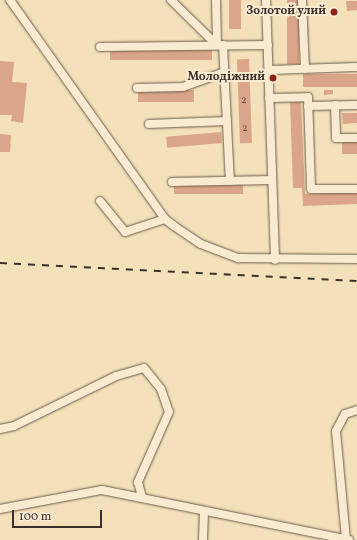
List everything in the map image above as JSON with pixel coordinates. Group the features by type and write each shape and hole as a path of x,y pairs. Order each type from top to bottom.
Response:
{"street":[{"path":"10,0 165,219 201,244 230,255 275,260 357,259"},
{"path":"171,0 220,45"},
{"path":"216,0 220,45 225,72 230,181"},
{"path":"266,0 275,260"},
{"path":"302,0 305,69"},
{"path":"100,47 268,45"},
{"path":"269,70 357,68"},
{"path":"137,88 184,87 225,72"},
{"path":"269,98 308,97 311,189 357,189"},
{"path":"335,105 336,138 357,138"},
{"path":"308,106 357,105"},
{"path":"149,124 227,121"},
{"path":"172,182 272,180"},
{"path":"100,201 125,232 165,219"},
{"path":"0,429 14,426 116,376 144,368 161,389 169,412 138,482 142,497"},
{"path":"0,509 90,490 142,497 204,512 349,540 336,430 345,414 357,410"},
{"path":"203,540 204,512"}],"building":[{"path":"229,0 241,0 241,29 229,29"},
{"path":"287,0 299,0 299,64 287,64"},
{"path":"346,1 357,1 357,10 347,11"},
{"path":"110,50 212,50 212,60 110,60"},
{"path":"237,59 249,59 252,143 240,143"},
{"path":"0,61 14,62 12,82 27,83 23,123 11,121 12,115 0,115"},
{"path":"303,74 357,74 357,87 303,87"},
{"path":"138,90 194,90 194,102 138,102"},
{"path":"324,90 333,90 333,94 324,95"},
{"path":"290,102 301,102 305,194 357,192 357,204 303,206 302,188 293,188"},
{"path":"342,113 357,113 357,123 343,124"},
{"path":"221,132 222,143 167,148 166,137"},
{"path":"0,134 11,135 10,152 0,152"},
{"path":"342,142 357,142 357,154 342,154"},
{"path":"174,183 243,183 243,194 174,194"}],"railway":[{"path":"0,263 357,281"}],"place":[{"name":"Золотой улий","path":"334,12"},
{"name":"Молодіжний","path":"273,78"}]}
